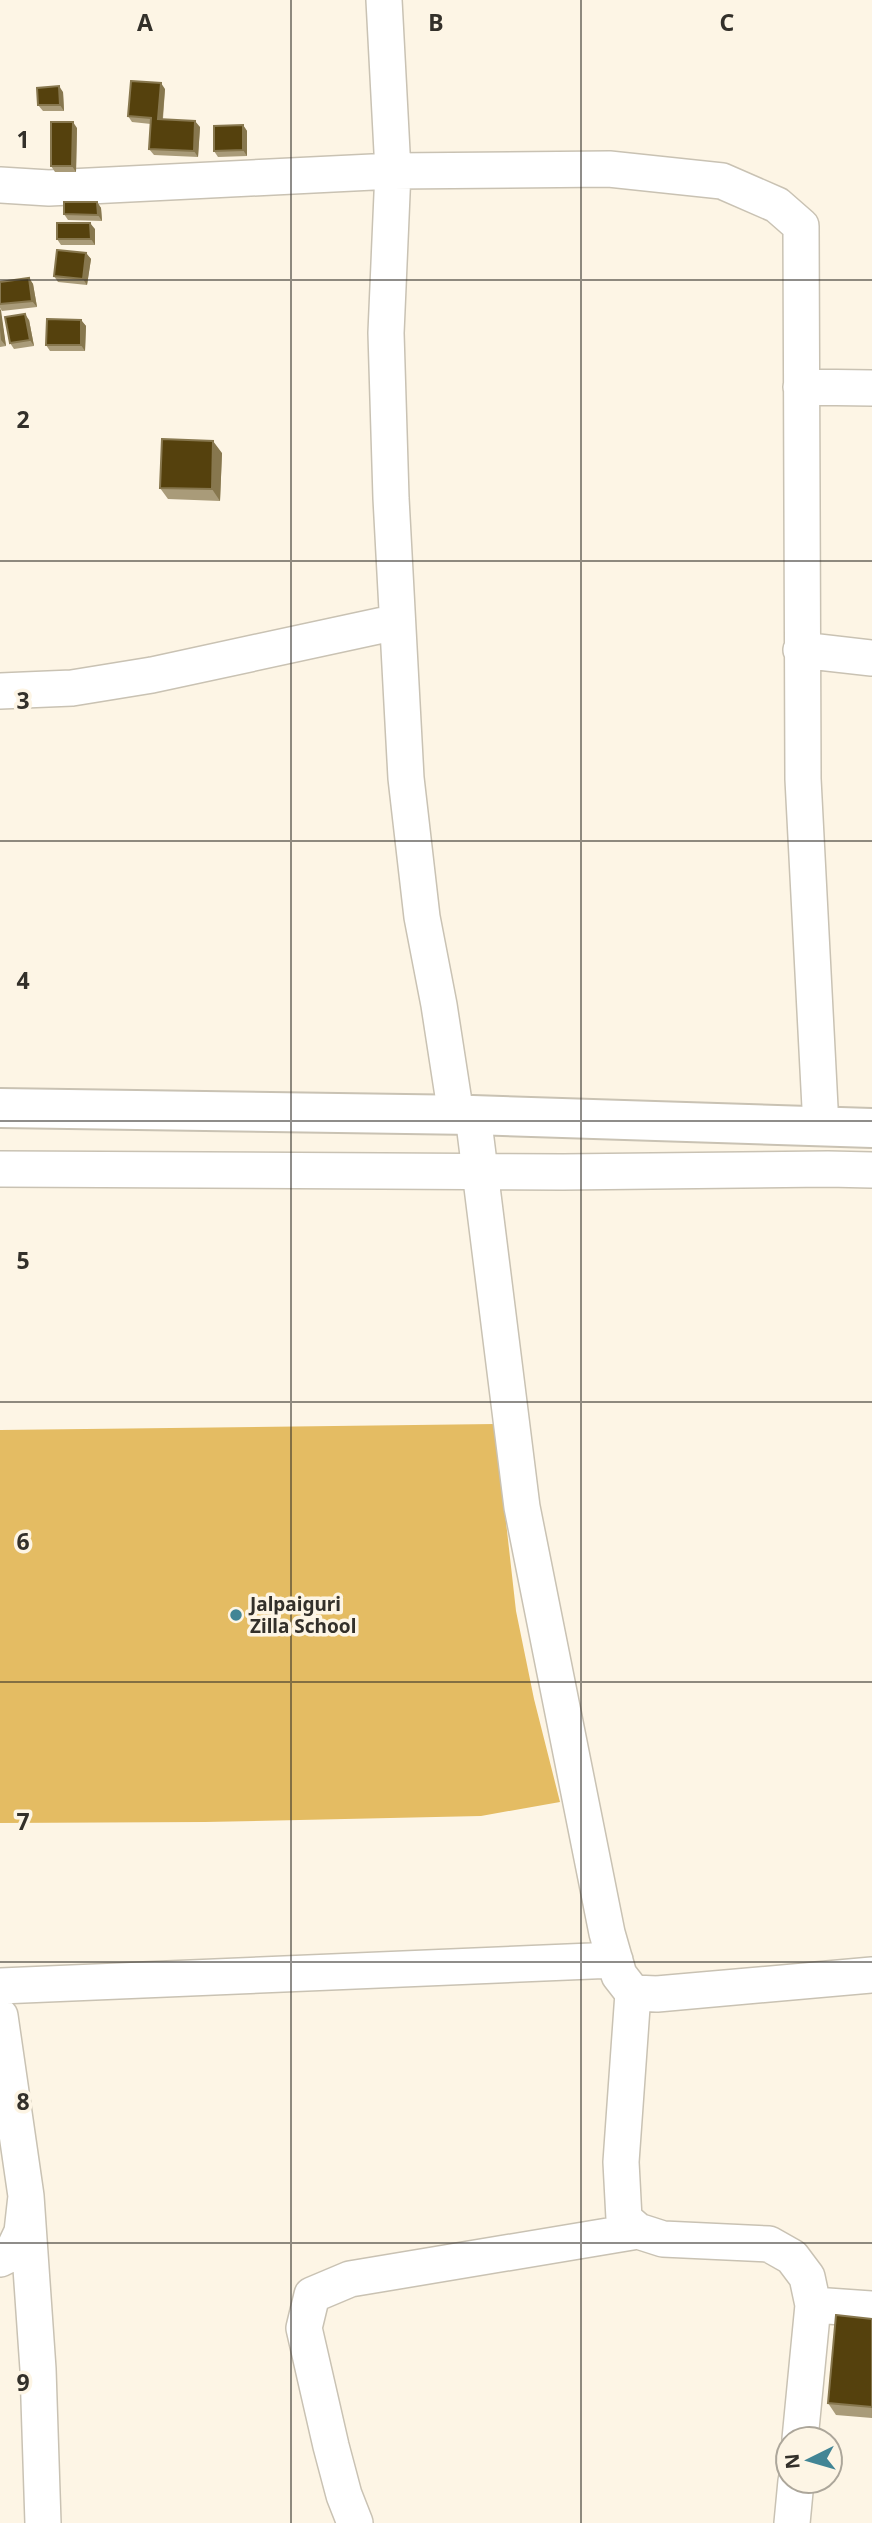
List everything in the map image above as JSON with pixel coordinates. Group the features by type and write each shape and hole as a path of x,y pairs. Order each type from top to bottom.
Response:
{"street":[{"path":"384,0 393,171 386,333 406,778 421,904 439,1005 481,1172 522,1507 607,1933 620,1975 633,1993 621,2172 624,2219 638,2231 663,2239 769,2244 792,2257 807,2277 813,2305 801,2425"},
{"path":"0,186 49,188 393,171 609,169 722,181 777,205 801,226 803,779 821,1127"},
{"path":"801,387 872,388"},
{"path":"0,691 72,688 152,675 397,622"},
{"path":"801,650 872,658"},
{"path":"0,1108 465,1115 872,1128"},
{"path":"0,1169 481,1172 872,1170"},
{"path":"0,1986 615,1960"},
{"path":"633,1993 657,1994 872,1975"},
{"path":"0,2015 26,2196 38,2370 43,2523"},
{"path":"0,2259 12,2253 22,2232 26,2196"},
{"path":"355,2523 341,2482 304,2328 312,2295 350,2279 638,2231"},
{"path":"813,2305 872,2309"},
{"path":"792,2523 795,2495"}],"shaded area":[{"path":"495,1424 516,1611 534,1699 560,1802 481,1816 0,1823 0,1430"}],"building":[{"path":"131,81 161,83 158,119 195,121 194,151 149,149 151,118 128,116"},
{"path":"59,86 60,105 38,105 37,88"},
{"path":"51,122 73,122 72,166 51,166"},
{"path":"243,125 243,150 214,151 214,126"},
{"path":"64,202 97,202 98,215 64,214"},
{"path":"57,223 90,223 91,239 57,239"},
{"path":"57,250 86,253 83,279 54,276"},
{"path":"29,278 32,301 0,304 0,282"},
{"path":"25,314 30,340 10,343 5,317"},
{"path":"47,319 81,320 81,345 46,345"},
{"path":"162,439 213,441 212,489 160,488"},
{"path":"836,2315 872,2319 872,2407 828,2403"}],"place":[{"name":"Jalpaiguri Zilla School","path":"236,1615"}]}
